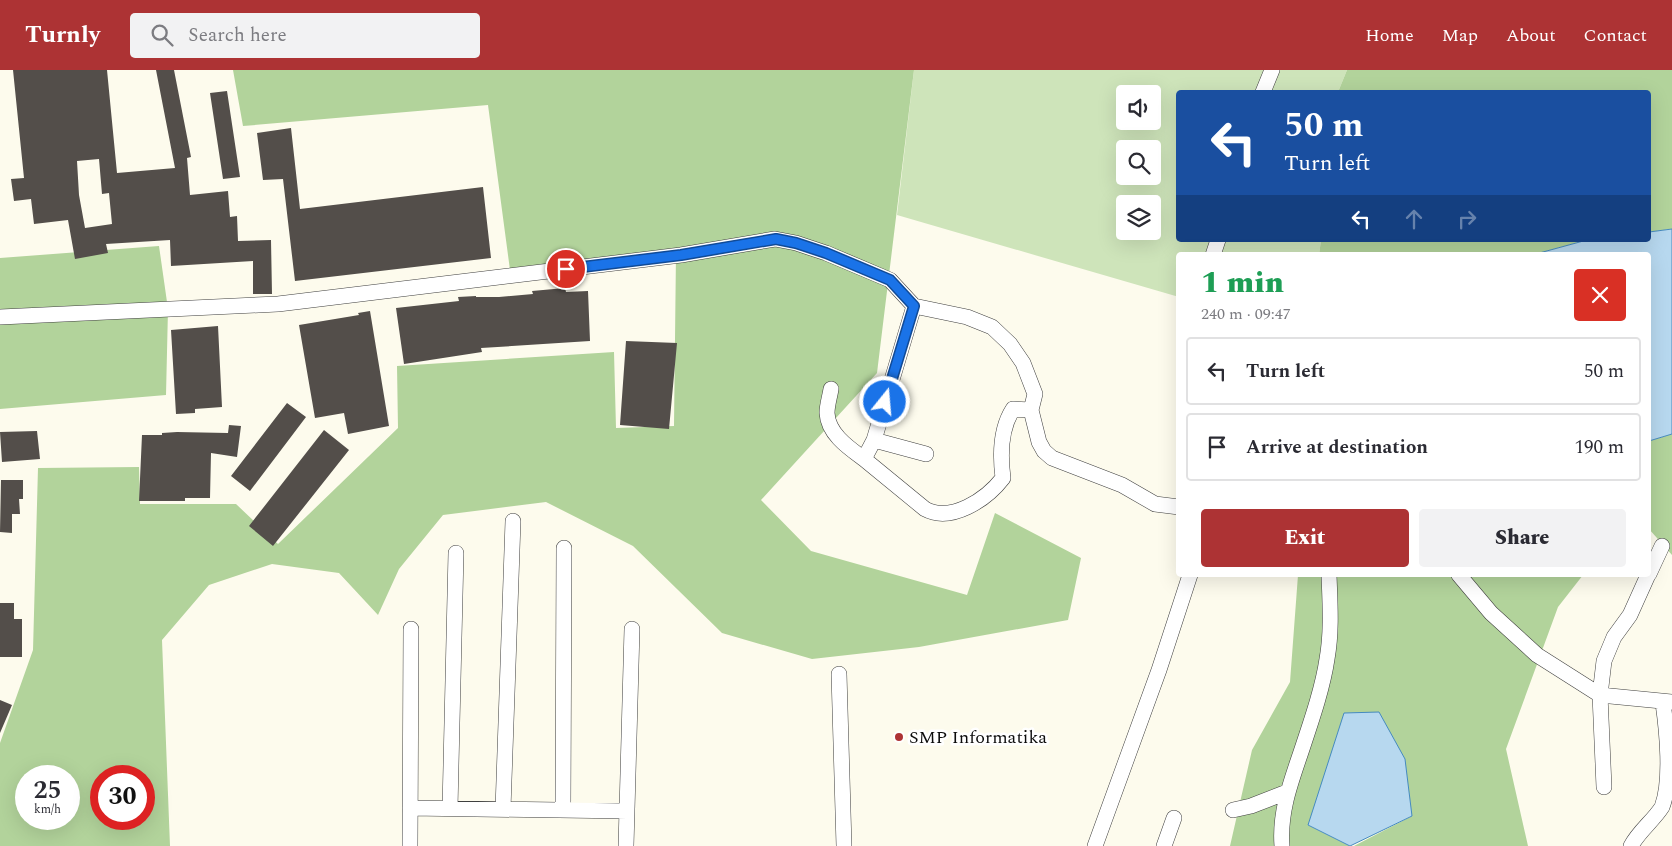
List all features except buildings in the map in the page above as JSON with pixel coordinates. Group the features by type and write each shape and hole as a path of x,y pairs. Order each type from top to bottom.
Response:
{"street":[{"path":"1264,90 1272,70"},
{"path":"0,317 278,304 681,255 776,239 796,243 826,253 890,280 914,306 967,317 992,327 1010,344 1023,363 1034,394 1031,410 1039,442 1044,451 1052,458 1122,485 1155,504 1176,507"},
{"path":"864,459 874,440 914,306"},
{"path":"831,389 827,414 837,437 925,509 934,514 957,511 972,505 996,487 1003,478 1000,454 1008,418 1014,409 1031,410"},
{"path":"874,440 926,454"},
{"path":"503,809 513,521"},
{"path":"1651,568 1662,546"},
{"path":"563,810 564,548"},
{"path":"450,808 456,553"},
{"path":"1095,846 1159,670 1189,577"},
{"path":"1282,846 1281,832 1287,792 1305,743 1327,659 1330,623 1329,577"},
{"path":"1461,577 1491,613 1537,655 1600,695 1668,703 1668,784 1663,804 1656,816 1639,832 1631,846"},
{"path":"1604,787 1600,695 1604,660 1614,637 1630,615 1647,577"},
{"path":"410,846 411,629"},
{"path":"626,846 632,629"},
{"path":"839,674 844,846"},
{"path":"1234,810 1251,806 1287,792"},
{"path":"410,808 627,811"},
{"path":"1164,846 1174,818"}],"green space":[{"path":"233,70 914,70 877,373 761,500 811,551 967,595 995,513 1081,558 1068,620 919,647 812,659 722,633 633,546 546,502 443,515 399,569 378,615 339,573 272,564 209,585 162,640 170,846 0,846 0,743 33,650 38,468 139,467 140,504 236,504 278,544 398,428 397,366 614,352 616,428 674,426 676,253 510,270 488,105 243,126"},
{"path":"914,70 1347,70 1339,90 1176,90 1176,242 1321,242 1319,252 1176,252 1176,296 897,215"},
{"path":"1347,70 1672,70 1672,229 1651,232 1651,90 1339,90"},
{"path":"1321,242 1580,242 1543,252 1319,252"},
{"path":"159,246 168,309 166,395 0,409 0,258"},
{"path":"1672,434 1672,555 1651,531 1651,440"},
{"path":"1298,577 1581,577 1558,607 1506,749 1528,846 1354,846 1412,816 1308,825 1350,846 1230,846 1252,750 1290,682"}],"water":[{"path":"1672,229 1672,434 1651,440 1651,252 1543,252 1580,242 1651,242 1651,232"},
{"path":"1379,712 1405,759 1412,816 1350,846 1308,825 1344,713"}],"place":[{"name":"SMP Informatika","path":"899,737"}],"route":[{"path":"566,269 681,255 776,239 796,243 826,253 890,280 914,306 885,402"}]}
